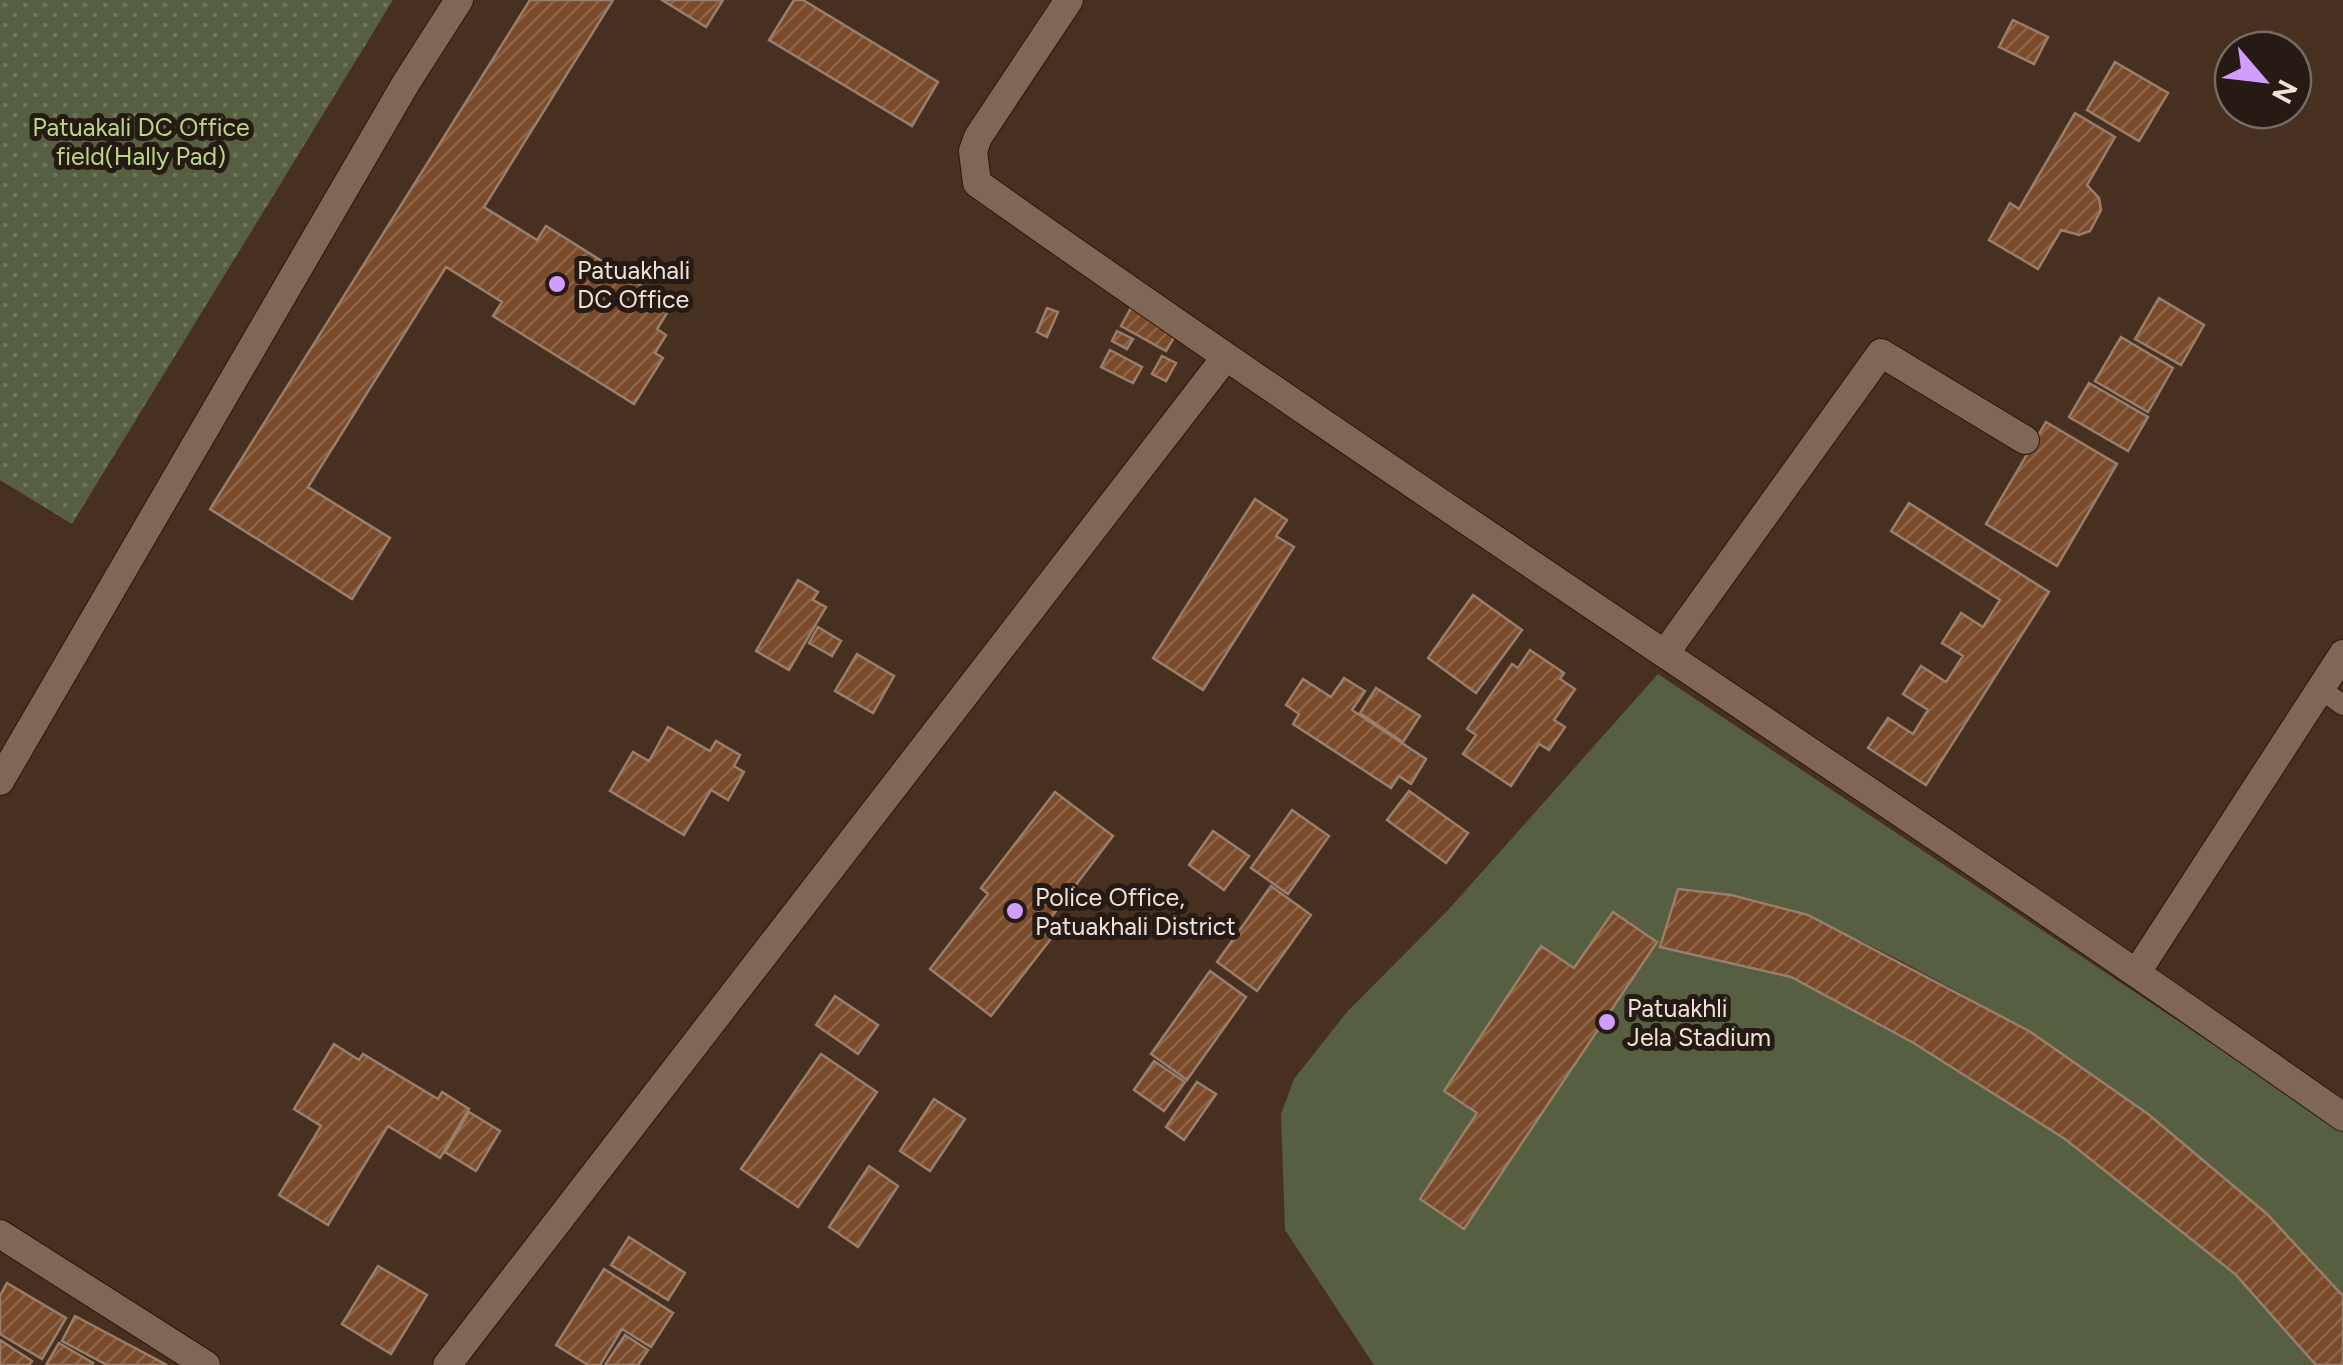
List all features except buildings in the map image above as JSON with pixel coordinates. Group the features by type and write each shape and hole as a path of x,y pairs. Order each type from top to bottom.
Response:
{"street":[{"path":"0,780 459,0"},
{"path":"1057,4 978,138 973,175 977,183 1225,358 1666,652 2343,1117"},
{"path":"1666,652 1881,353 2025,440"},
{"path":"447,1365 1225,358"},
{"path":"2137,972 2332,697 2343,654"},
{"path":"0,1234 206,1365"}],"green space":[{"name":"Patuakali DC Office field(Hally Pad)","path":"0,0 393,0 72,524 0,480"},
{"name":"Patuakhli Jela Stadium","path":"1658,674 2343,1131 2343,1296 2208,1166 2111,1090 2008,1021 1885,953 1788,912 1717,894 1678,889 1661,947 1791,977 1912,1042 2065,1139 2235,1274 2316,1365 1374,1365 1285,1230 1281,1114 1294,1079 1347,1012 1449,909"}],"place":[{"name":"Patuakhali DC Office","path":"557,284"},
{"name":"Police Office, Patuakhali District","path":"1015,911"},
{"name":"Patuakhli Jela Stadium","path":"1607,1022"}]}
